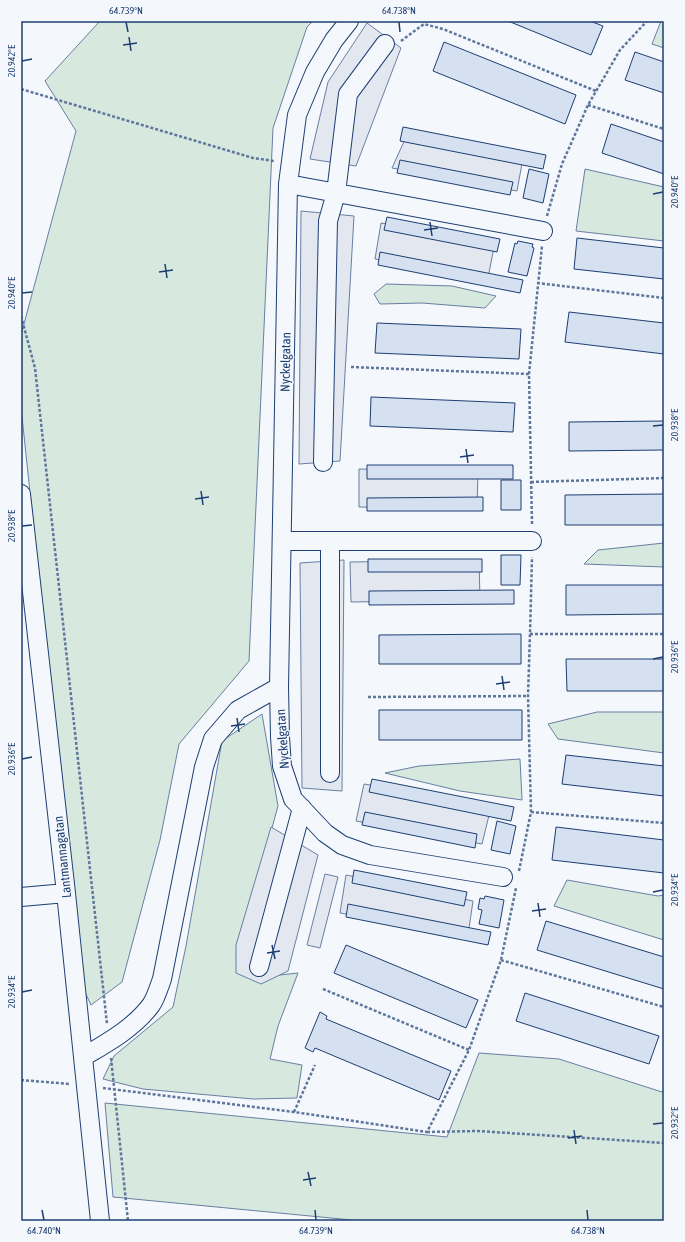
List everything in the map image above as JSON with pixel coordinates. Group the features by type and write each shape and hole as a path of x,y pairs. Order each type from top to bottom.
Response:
{"street":[{"name":"Nyckelgatan","path":"349,21 334,40 314,72 297,115 288,184 279,687 282,766 293,799 325,833 342,846 370,855 513,878"},
{"path":"323,462 328,221 336,193 348,94 385,44"},
{"path":"288,184 543,231"},
{"name":"Lantmannagatan","path":"21,494 66,893 100,1221"},
{"path":"282,541 532,541"},
{"path":"330,541 330,773"},
{"path":"83,1057 110,1042 135,1021 152,1004 162,980 204,767 213,739 238,710 279,687"},
{"path":"259,967 302,808"},
{"path":"21,897 66,893"}],"path":[{"path":"427,1132 469,1050 501,960 513,878 531,812 528,696 532,541 529,374 543,231 562,164 588,105 620,50 647,21"},
{"path":"385,44 396,44 424,24 443,30 596,91"},
{"path":"21,89 253,158 290,164"},
{"path":"588,105 664,129"},
{"path":"537,283 664,298"},
{"path":"21,316 35,368 110,1042 128,1221"},
{"path":"351,367 529,374"},
{"path":"531,482 664,478"},
{"path":"530,634 664,634"},
{"path":"368,697 528,696"},
{"path":"531,812 664,823"},
{"path":"501,960 664,1007"},
{"path":"323,989 469,1050"},
{"path":"294,1112 315,1065"},
{"path":"21,1080 114,1089 294,1112 427,1132 478,1131 664,1143"}],"shaded area":[{"path":"100,21 313,21 307,27 273,128 249,661 179,744 160,840 122,982 91,1005 82,986 21,407 21,335 76,131 45,81"},
{"path":"661,21 664,22 664,48 652,44"},
{"path":"367,23 401,48 356,166 310,159 328,82"},
{"path":"406,137 523,158 517,191 392,168"},
{"path":"585,169 664,187 664,241 576,231"},
{"path":"301,211 354,216 340,461 299,464"},
{"path":"381,223 495,242 488,278 375,259"},
{"path":"386,284 452,286 496,296 485,308 422,303 380,304 374,294"},
{"path":"359,469 478,471 477,509 359,507"},
{"path":"664,543 664,567 584,564 598,550"},
{"path":"344,560 342,791 302,788 300,563"},
{"path":"479,560 480,600 351,602 350,562"},
{"path":"597,712 664,712 664,753 558,739 548,724"},
{"path":"262,714 278,806 236,959 252,978 298,973 278,1026 270,1059 302,1065 297,1098 253,1099 143,1089 103,1079 114,1056 173,1007 186,946 222,741"},
{"path":"520,759 522,800 460,791 385,773 419,766"},
{"path":"364,784 491,807 482,844 356,821"},
{"path":"271,827 318,855 288,971 261,984 236,973 236,945"},
{"path":"325,874 338,877 320,948 307,945"},
{"path":"346,875 473,901 468,935 340,913"},
{"path":"567,880 658,896 664,895 664,940 554,906"},
{"path":"479,1053 559,1059 662,1092 664,1089 664,1221 362,1221 113,1197 105,1103 447,1137"}],"building":[{"path":"508,21 590,21 603,26 591,55"},
{"path":"444,42 576,95 565,124 433,71"},
{"path":"635,52 664,62 664,93 625,80"},
{"path":"611,124 664,142 664,174 602,153"},
{"path":"403,127 546,155 543,169 400,141"},
{"path":"400,160 513,182 510,195 397,173"},
{"path":"529,169 549,174 543,203 523,198"},
{"path":"387,217 500,239 497,252 384,230"},
{"path":"577,238 664,248 664,279 574,269"},
{"path":"518,241 533,244 532,247 534,248 527,276 508,272 515,243 517,244"},
{"path":"380,252 523,280 520,293 378,265"},
{"path":"569,312 664,323 664,354 565,342"},
{"path":"377,323 521,329 519,359 375,353"},
{"path":"371,397 515,403 513,432 370,426"},
{"path":"664,421 664,450 569,451 569,422"},
{"path":"367,465 513,465 513,479 367,479"},
{"path":"501,480 521,480 521,510 501,510"},
{"path":"664,494 664,525 565,525 565,495"},
{"path":"483,497 483,511 367,511 367,498"},
{"path":"501,555 521,555 520,585 501,585"},
{"path":"368,559 482,559 482,572 368,572"},
{"path":"566,585 664,585 664,614 566,615"},
{"path":"514,590 514,604 369,605 369,591"},
{"path":"521,634 521,664 379,664 379,635"},
{"path":"566,659 664,659 664,691 567,691"},
{"path":"379,710 522,710 522,740 379,740"},
{"path":"566,755 664,766 664,796 562,784"},
{"path":"372,779 514,807 511,821 369,792"},
{"path":"365,812 477,834 475,848 362,825"},
{"path":"497,821 516,826 510,854 491,850"},
{"path":"556,827 664,840 664,873 552,860"},
{"path":"354,870 467,892 464,906 352,883"},
{"path":"485,896 504,900 499,928 479,924 482,910 478,909 480,898 484,899"},
{"path":"348,904 491,932 488,945 346,917"},
{"path":"546,921 664,957 664,989 537,950"},
{"path":"346,945 478,1000 466,1028 334,973"},
{"path":"525,993 659,1036 649,1064 516,1021"},
{"path":"320,1012 327,1016 326,1019 451,1071 439,1100 315,1048 313,1052 305,1048"}]}
